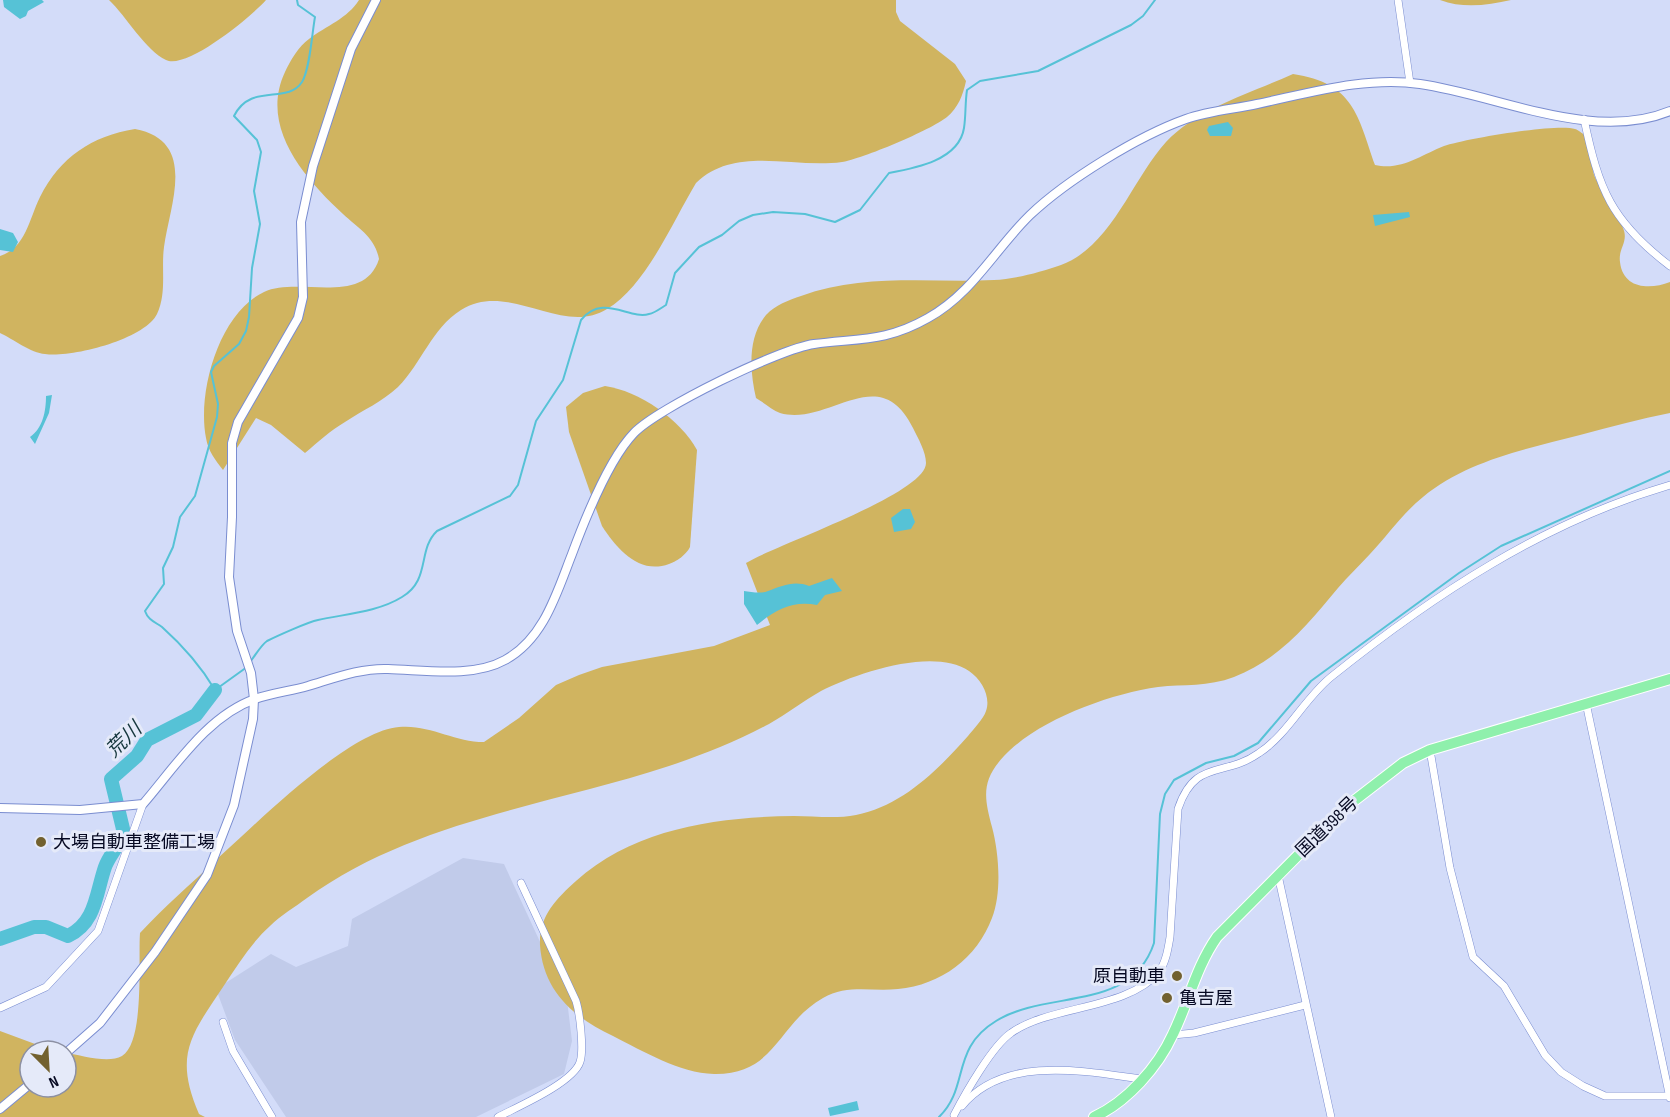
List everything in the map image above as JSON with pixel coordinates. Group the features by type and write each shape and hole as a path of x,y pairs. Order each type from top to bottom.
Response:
{"highway":[{"name":"国道398号","path":"1094,1117 1104,1112 1155,1065 1173,1035 1203,956 1217,936 1346,807 1374,783 1430,750 1670,679"}],"street":[{"path":"78,1042 100,1023 155,952 207,875 234,805 253,719 254,699 250,670 237,631 229,577 232,443 238,422 298,318 303,297 302,222 313,166 351,49 376,0"},
{"path":"1398,0 1410,83"},
{"path":"0,1008 46,987 98,931 143,804 202,734 230,711 254,699 371,669 482,669 506,660 527,644 546,616 561,588 580,531 620,450 638,428 692,397 783,352 812,345 888,337 924,321 954,302 1030,215 1129,146 1187,119 1370,81 1410,83 1584,119 1618,122 1650,119 1670,111"},
{"path":"1584,119 1593,162 1614,212 1639,240 1670,266"},
{"path":"953,1116 963,1096 994,1050 1012,1032 1043,1018 1116,997 1141,986 1159,972 1166,957 1170,937 1178,809 1183,796 1195,778 1259,754 1280,735 1306,700 1329,679 1374,644 1488,564 1530,540 1594,512 1670,484"},
{"path":"1430,750 1450,868 1473,957 1504,986 1545,1055 1561,1072 1582,1086 1605,1096 1670,1096 1586,703"},
{"path":"0,808 99,808 130,807 143,804"},
{"path":"1278,876 1331,1117"},
{"path":"498,1117 566,1079 580,1062 576,1001 521,883"},
{"path":"1173,1035 1194,1033 1305,1005"},
{"path":"223,1022 233,1051 272,1117"},
{"path":"953,1116 969,1097 984,1085 1012,1076 1043,1070 1081,1071 1141,1079"},
{"path":"0,1109 18,1094"}],"shaded area":[{"path":"109,0 266,0 219,40 189,57 176,61 166,60 151,49"},
{"path":"359,0 896,0 896,12 900,21 955,64 966,81 960,101 954,110 939,123 865,156 842,162 823,163 747,162 712,171 696,183 658,252 634,285 621,299 607,309 590,316 572,317 498,301 479,302 461,310 442,327 398,387 379,402 334,429 305,453 271,425 256,418 223,470 207,443 204,419 205,399 215,356 235,317 248,302 264,292 278,288 329,288 359,282 371,274 379,259 370,239 314,185 301,168 282,132 278,112 278,92 295,54 305,42 343,17"},
{"path":"1440,0 1511,0 1485,5 1467,5"},
{"path":"1293,74 1313,78 1329,85 1350,104 1364,131 1375,165 1384,166 1394,166 1411,161 1444,146 1510,133 1565,128 1577,130 1587,137 1593,149 1594,175 1612,202 1625,233 1620,262 1626,278 1646,286 1670,282 1670,413 1518,451 1458,474 1415,504 1304,627 1265,661 1224,680 1139,690 1097,702 1055,720 1018,743 991,773 986,790 987,807 996,849 998,885 992,918 977,945 956,967 929,982 898,989 841,991 823,998 795,1021 764,1057 751,1066 735,1072 714,1074 688,1070 649,1054 586,1021 563,1001 554,989 542,961 540,935 550,909 576,881 599,863 651,837 707,823 736,819 856,815 889,804 932,774 968,736 985,714 987,700 984,689 969,671 954,664 936,661 895,665 874,670 821,691 769,724 707,752 623,780 482,818 436,833 348,872 288,911 263,933 245,955 202,1019 189,1047 187,1061 192,1094 199,1114 205,1117 0,1117 0,1031 22,1039 18,1039 18,1099 78,1099 78,1055 102,1059 122,1056 129,1048 134,1035 139,999 140,933 254,825 329,762 378,732 399,727 421,728 462,739 484,742 519,718 556,685 579,675 602,667 714,646 770,625 746,563 877,504 902,489 919,475 926,463 921,445 900,408 885,399 869,397 852,400 817,412 798,415 780,413 756,398 752,377 753,345 760,324 770,311 796,298 849,284 1002,279 1028,275 1061,265 1079,256 1107,228 1166,142 1193,120 1226,102"},
{"path":"135,129 155,136 167,146 173,160 175,176 163,255 162,298 157,314 150,323 123,339 72,353 40,353 0,333 0,256 9,252 21,240 48,183 57,170 91,143 119,132"},
{"path":"605,386 631,394 657,408 680,428 697,450 690,547 686,553 669,564 648,566 630,558 602,526 569,432 566,407 583,393"},
{"path":"463,858 504,864 567,1000 572,1041 564,1074 476,1117 286,1117 235,1040 216,989 271,954 296,967 348,946 352,919"}],"water":[{"path":"3,0 42,0 44,2 28,11 26,16 20,19 4,7"},
{"path":"1228,122 1233,128 1231,136 1210,136 1207,130 1209,126"},
{"path":"1409,212 1410,217 1375,226 1373,215"},
{"path":"0,229 13,233 18,242 13,252 0,250"},
{"path":"52,395 49,413 35,444 30,437 38,429 43,419 46,396"},
{"path":"903,509 910,509 915,522 911,529 894,532 891,518"},
{"path":"832,578 842,591 825,595 817,605 800,604 785,607 757,625 744,604 744,591 763,592 793,584 809,586"},
{"path":"857,1101 859,1110 830,1116 828,1108"}],"waterway":[{"path":"247,667 215,690 184,649 162,627 150,619 145,611 164,584 163,568 173,547 180,517 195,496 217,417 218,404 211,372 214,366 239,344 246,331 249,317 252,268 260,224 254,191 261,152 257,140 234,116 241,106 250,100 259,96 287,92 295,89 302,82 309,60 315,17 298,5 297,0"},
{"path":"250,662 267,641 292,629 318,620 383,606 402,597 417,582 427,547 437,531 510,496 518,485 536,421 563,380 581,320 589,312 607,308 641,315 658,310 666,305 675,273 699,247 722,235 739,221 753,215 773,212 805,214 835,222 860,210 889,173 935,161 954,148 964,128 967,90 980,81 1038,71 1131,25 1143,16 1155,0"},
{"path":"939,1117 955,1093 972,1044 996,1021 1017,1011 1108,990 1127,980 1143,965 1154,943 1160,814 1165,794 1174,780 1206,763 1234,756 1258,743 1311,681 1459,573 1501,546 1670,471"},
{"name":"荒川","path":"0,939 34,927 46,927 68,936 84,923 94,906 105,867 118,844 123,829 111,779 137,756 147,740 196,715 215,690"}],"place":[{"name":"大場自動車整備工場","path":"41,842"},
{"name":"原自動車","path":"1177,976"},
{"name":"亀吉屋","path":"1167,998"}]}
